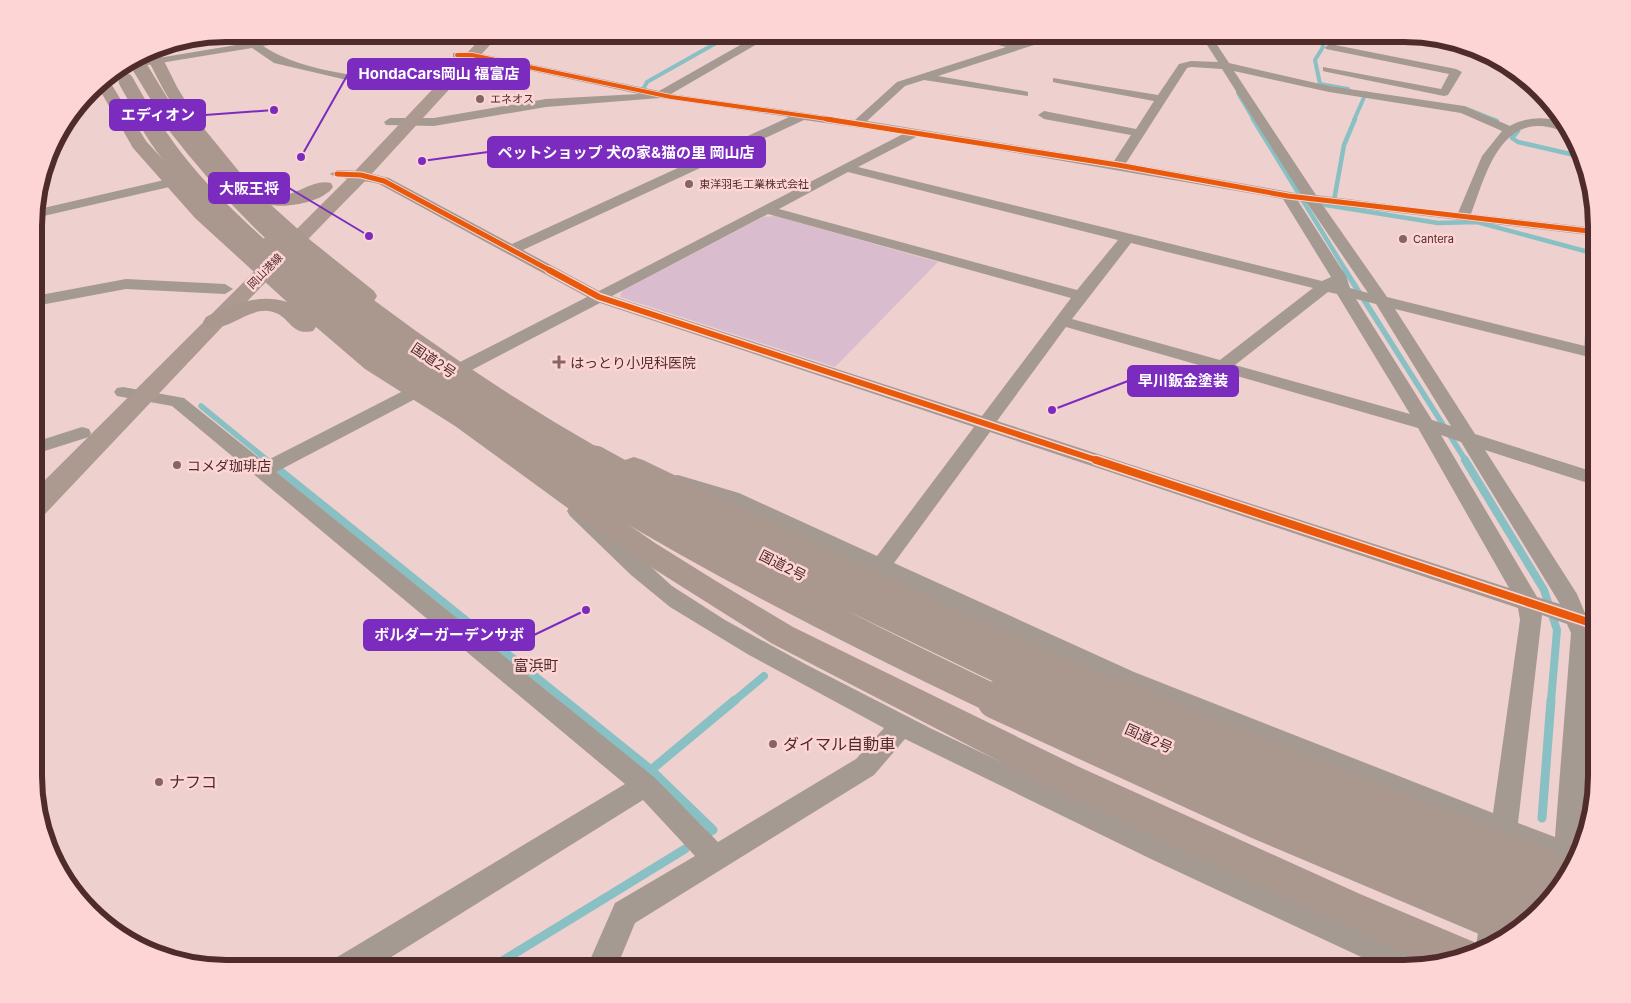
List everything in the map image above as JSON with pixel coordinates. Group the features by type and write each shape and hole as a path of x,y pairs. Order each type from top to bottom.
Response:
{"highway":[{"name":"国道2号","path":"139,64 164,110 208,168 318,272 391,330 471,384 571,447 694,518 874,612 1180,752 1458,869 1541,900"},
{"path":"140,64 183,113 218,159 256,202 275,249 373,364"},
{"name":"国道2号","path":"138,65 144,114 186,172 234,223 295,280 355,328 452,397 600,493 672,535 857,633 1004,704 1264,823 1511,927"},
{"path":"106,87 139,144 202,214 275,249 403,324 464,367 563,430 640,470 923,607 1190,730 1567,863"},
{"path":"218,159 231,166 263,197 273,200 295,198 330,181"},
{"path":"275,249 433,383 464,421"},
{"path":"214,322 246,309 277,306 284,309 332,349 373,364 464,421 652,555 782,634 1064,777 1346,907 1454,953"}],"main road":[{"name":"岡山港線","path":"42,499 225,289 275,249 355,168 408,122 465,55 473,42"},
{"name":"岡山港線","path":"376,135 427,84 482,42"},
{"name":"岡山港線","path":"42,473 82,433 133,393 214,322 330,181 355,168"}],"street":[{"path":"253,42 255,46 278,61 364,82 427,84"},
{"path":"148,60 275,42"},
{"path":"390,122 434,122 546,103 644,98 664,94 752,42"},
{"path":"1000,42 1017,46"},
{"path":"857,124 891,91 901,84 1029,42"},
{"path":"1209,42 1304,199 1376,300 1580,620 1582,633 1570,857"},
{"path":"1329,87 1326,62 1331,42"},
{"path":"1327,69 1444,92 1456,72 1330,47"},
{"path":"465,55 718,105 916,132 1118,165 1304,199 1589,231"},
{"path":"1118,165 1183,66 1222,65 1364,94 1464,110 1511,129 1539,122 1560,127"},
{"path":"920,77 1024,94"},
{"path":"1057,80 1162,100"},
{"path":"1539,122 1548,113"},
{"path":"1044,115 1140,133"},
{"path":"513,249 802,116"},
{"path":"1463,217 1488,158 1511,129"},
{"path":"464,367 916,132"},
{"path":"355,168 384,180 599,297 1580,620"},
{"path":"846,168 1126,239 1339,288 1376,300 1589,352"},
{"path":"43,212 173,182"},
{"path":"1304,199 1339,288 1429,426 1534,605 1504,830 1492,939"},
{"path":"768,210 1081,296"},
{"path":"881,566 985,424 1126,239"},
{"path":"42,300 126,284 225,289"},
{"path":"1223,366 1339,288"},
{"path":"1063,321 1429,426 1589,477"},
{"path":"263,471 415,392"},
{"path":"133,393 178,402 645,785 716,859"},
{"path":"42,446 82,433"},
{"path":"640,470 732,498 1126,679 1504,830 1567,863"},
{"path":"542,477 640,571 677,600 779,660 901,726 1254,896 1401,960"},
{"path":"605,960 625,913 865,767 901,726"},
{"path":"360,960 645,785"}],"shaded area":[{"path":"775,216 938,262 835,367 620,297 622,291 763,217"}],"waterway":[{"path":"640,95 647,82 718,42"},
{"path":"1322,42 1323,47 1315,60 1320,84 1348,89"},
{"path":"1238,93 1254,120"},
{"path":"1354,120 1366,93"},
{"path":"1465,108 1495,120"},
{"path":"1253,119 1346,271"},
{"path":"1333,206 1344,145 1355,119"},
{"path":"1492,119 1497,121"},
{"path":"1511,128 1518,131 1512,138 1518,142 1575,155"},
{"path":"1313,203 1438,223 1477,222 1589,252"},
{"path":"1345,270 1466,461"},
{"path":"1587,348 1589,309"},
{"path":"201,406 267,460"},
{"path":"1465,460 1544,590 1557,630 1551,701"},
{"path":"278,469 566,701"},
{"path":"734,701 764,676"},
{"path":"564,700 651,770"},
{"path":"651,770 735,700"},
{"path":"1542,818 1551,700"},
{"path":"651,770 713,830 708,833"},
{"path":"504,960 685,849"}],"cycle path":[{"path":"457,55 472,55 671,97 916,132 1118,165 1288,196 1589,231"},
{"path":"337,174 361,175 384,181 599,297 1589,622"}],"place":[{"name":"エネオス","path":"480,99"},
{"name":"エディオン","path":"274,110"},
{"name":"HondaCars岡山 福富店","path":"301,157"},
{"name":"ペットショップ 犬の家&猫の里 岡山店","path":"422,161"},
{"name":"東洋羽毛工業株式会社","path":"689,184"},
{"name":"大阪王将","path":"369,236"},
{"name":"Cantera","path":"1403,239"},
{"name":"はっとり小児科医院","path":"559,362"},
{"name":"早川鈑金塗装","path":"1052,410"},
{"name":"コメダ珈琲店","path":"177,465"},
{"name":"ボルダーガーデンサボ","path":"586,610"},
{"name":"ダイマル自動車","path":"773,744"},
{"name":"ナフコ","path":"159,782"}],"district":[{"name":"富浜町","path":"536,665"}]}
